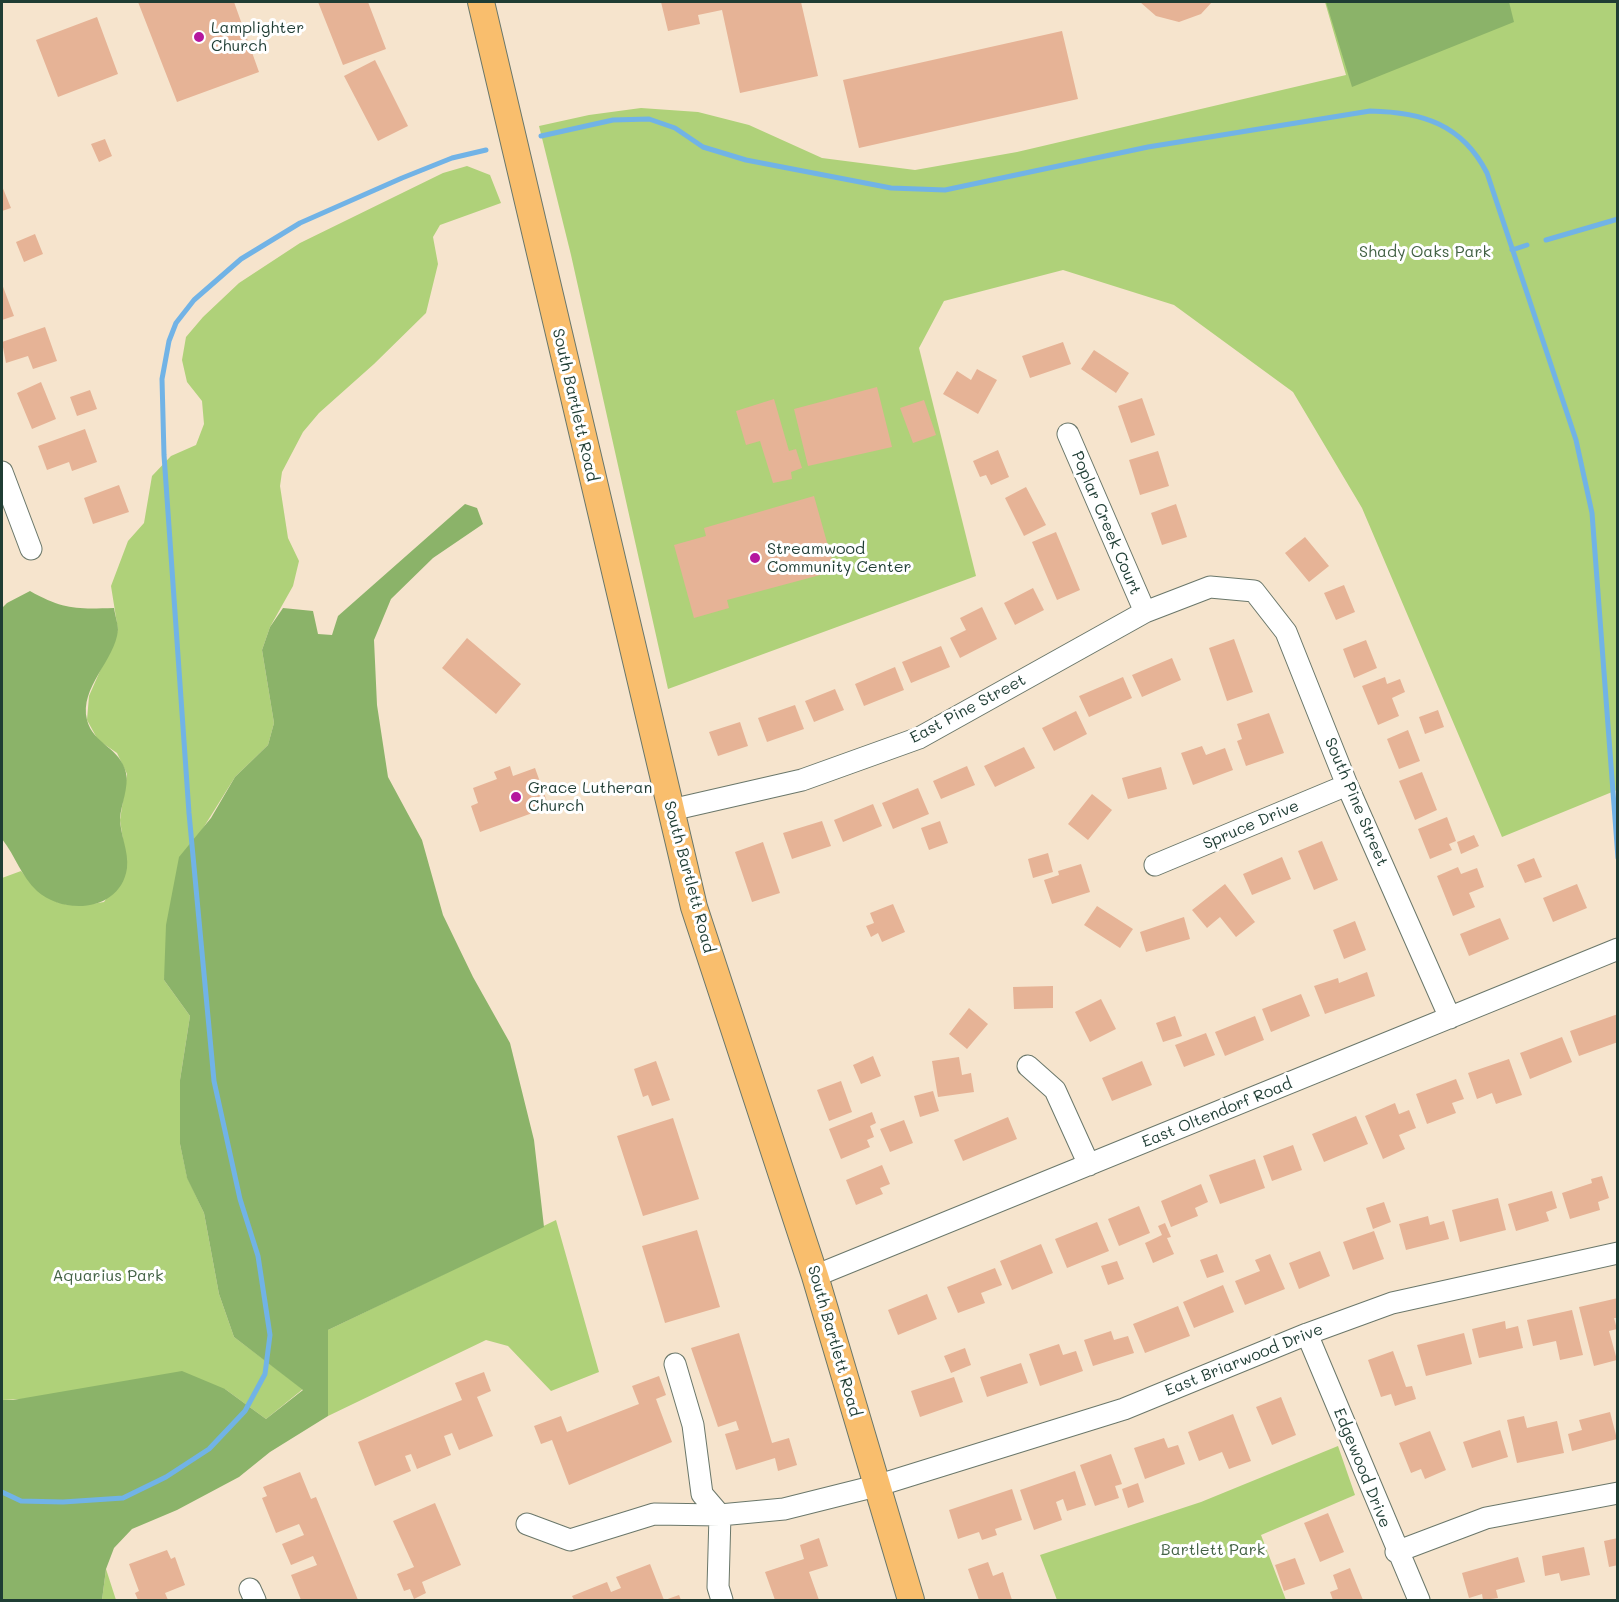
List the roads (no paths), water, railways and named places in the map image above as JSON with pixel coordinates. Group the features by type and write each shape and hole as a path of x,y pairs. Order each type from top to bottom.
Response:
{"main road":[{"name":"South Bartlett Road","path":"481,2 694,907 815,1276 911,1600"}],"street":[{"name":"Poplar Creek Court","path":"1068,434 1145,612"},
{"path":"2,472 31,549"},
{"name":"East Pine Street","path":"671,810 802,780 919,738 1145,612 1210,587 1254,591"},
{"name":"South Pine Street","path":"1254,591 1286,632 1347,785 1450,1018"},
{"name":"Spruce Drive","path":"1155,865 1347,785"},
{"name":"East Oltendorf Road","path":"815,1276 1617,949"},
{"path":"1028,1066 1055,1090 1089,1165"},
{"name":"East Briarwood Drive","path":"526,1524 570,1540 654,1514 720,1515 784,1509 876,1486 1124,1409 1307,1334 1392,1303 1617,1253"},
{"name":"Edgewood Drive","path":"1307,1334 1396,1552 1419,1600"},
{"path":"675,1364 693,1425 702,1494 720,1515 718,1587 722,1600"},
{"path":"1396,1552 1486,1518 1617,1492"}],"waterway":[{"path":"541,136 613,120 649,119 675,128 703,147 746,160 891,188 945,190 1148,147 1370,111 1407,114 1423,118 1453,132 1477,156 1487,173 1576,440 1592,513 1618,858"},
{"path":"2,1492 21,1501 63,1502 123,1498 166,1477 209,1449 245,1411 265,1374 270,1335 258,1256 240,1199 214,1081 189,813 164,455 162,379 169,341 176,323 194,300 241,259 300,223 452,158 486,150"},
{"path":"1546,240 1618,219"},
{"path":"1512,250 1527,245"}],"place":[{"name":"Lamplighter Church","path":"199,37"},
{"name":"Streamwood Community Center","path":"755,558"},
{"name":"Grace Lutheran Church","path":"516,797"}],"park label":[{"name":"Shady Oaks Park","path":"1425,252"},
{"name":"Aquarius Park","path":"108,1276"},
{"name":"Bartlett Park","path":"1213,1550"}]}
